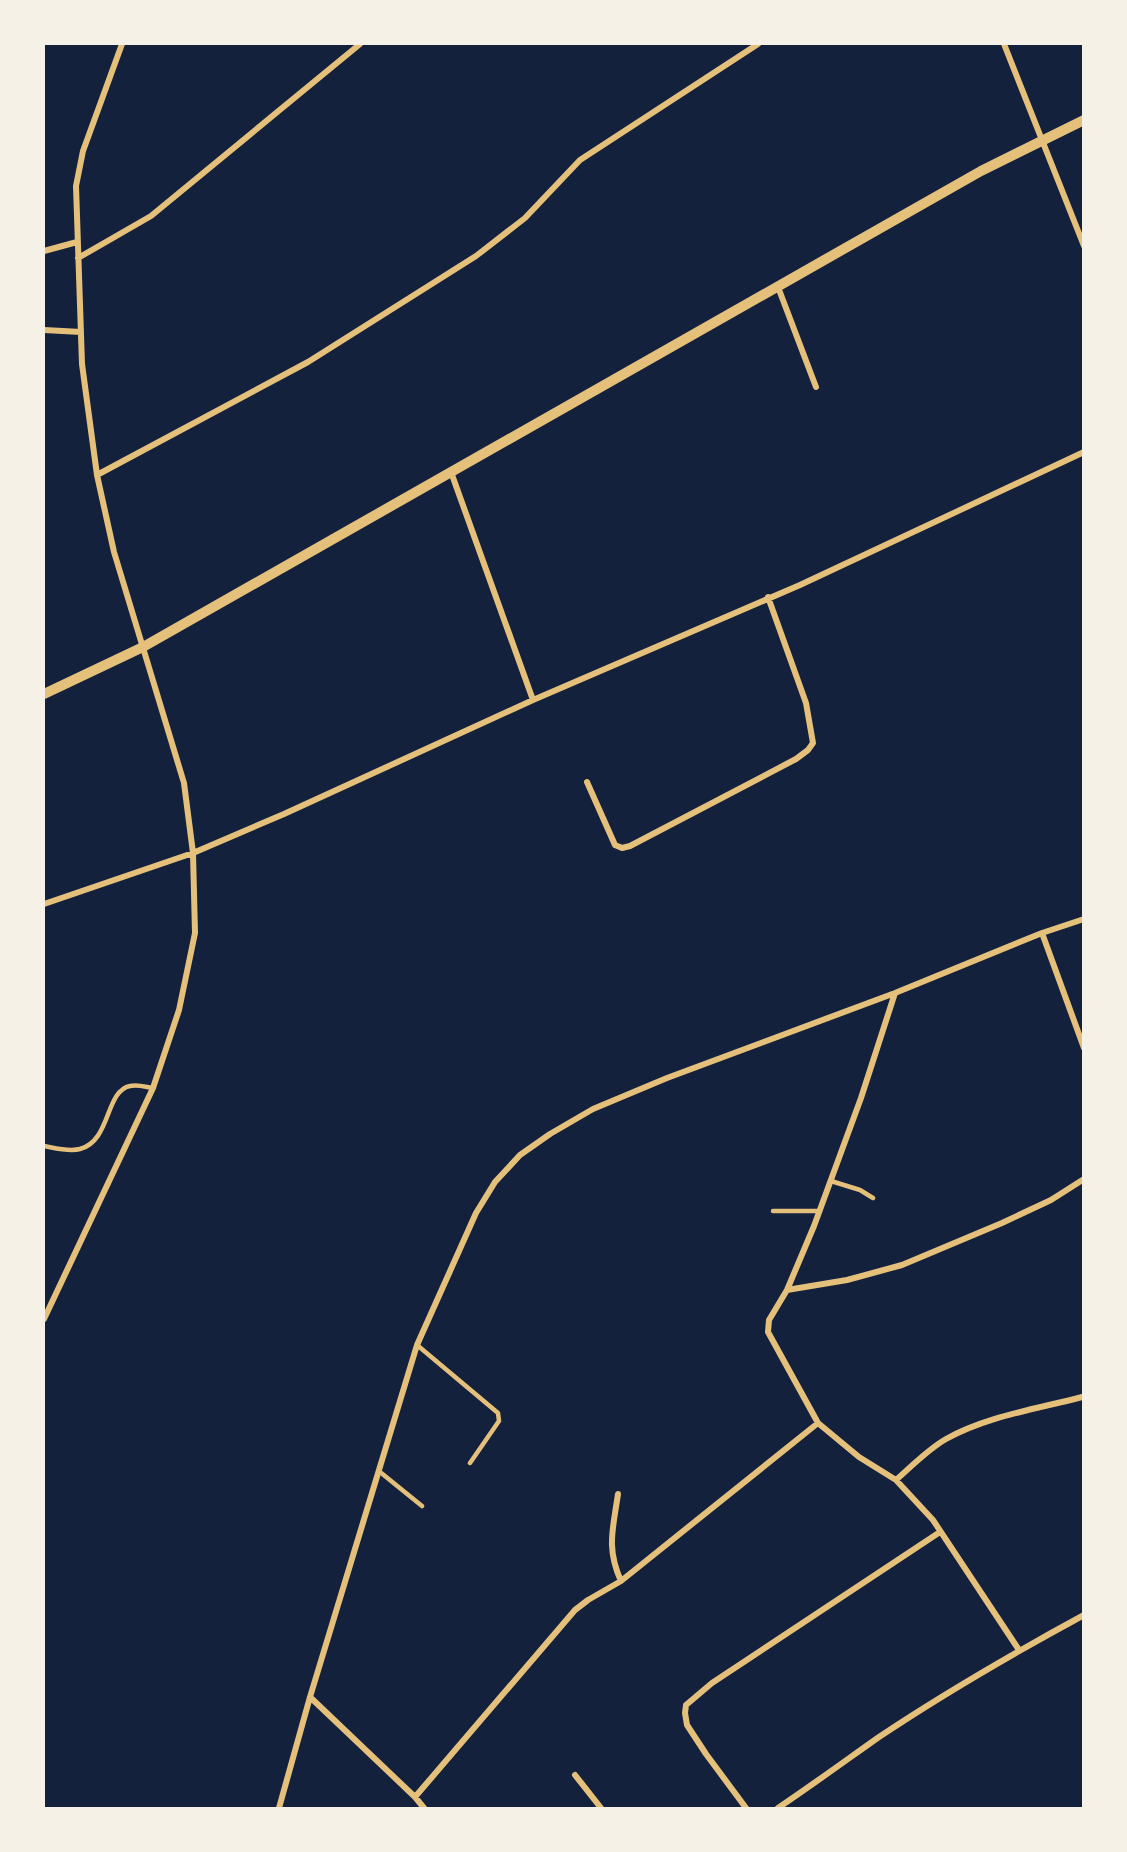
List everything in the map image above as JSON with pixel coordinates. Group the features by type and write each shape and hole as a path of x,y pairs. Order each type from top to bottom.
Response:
{"street":[{"path":"44,1318 153,1088 179,1010 195,933 193,853 184,783 114,552 97,475 82,364 76,186 83,151 122,44"},
{"path":"78,258 151,216 360,44"},
{"path":"97,475 308,362 476,256 525,218 580,160 758,44"},
{"path":"1004,44 1083,246"},
{"path":"44,694 143,647 981,171 1083,120"},
{"path":"44,251 77,242"},
{"path":"778,287 816,387"},
{"path":"44,330 81,332"},
{"path":"44,904 193,853 284,814 533,700 800,585 1083,452"},
{"path":"451,472 533,700"},
{"path":"587,782 615,845 622,848 630,846 776,770 808,750 813,743 806,703 768,597"},
{"path":"279,1809 310,1698 417,1344 476,1213 495,1182 520,1155 593,1109 667,1078 895,993 1042,933 1083,919"},
{"path":"1042,933 1083,1048"},
{"path":"895,993 820,1211 787,1290 769,1320 768,1332 818,1423 859,1458 896,1480 933,1520 1019,1650"},
{"path":"787,1290 847,1280 911,1262 961,1242 1051,1200 1083,1179"},
{"path":"896,1480 924,1454 969,1428 1082,1397"},
{"path":"415,1797 575,1610 621,1581 818,1423"},
{"path":"618,1494 612,1537 612,1557 621,1581"},
{"path":"746,1809 687,1725 686,1705 712,1683 940,1532"},
{"path":"778,1809 880,1737 1019,1650 1083,1615"},
{"path":"310,1698 415,1797 424,1809"},
{"path":"575,1775 601,1809"}],"lane":[{"path":"44,1146 72,1150 88,1146 101,1133 116,1098 123,1088 135,1085 153,1088"},
{"path":"831,1181 860,1190 873,1198"},
{"path":"773,1211 820,1211"},
{"path":"417,1344 498,1413 499,1421 470,1463"},
{"path":"380,1472 422,1506"}]}
